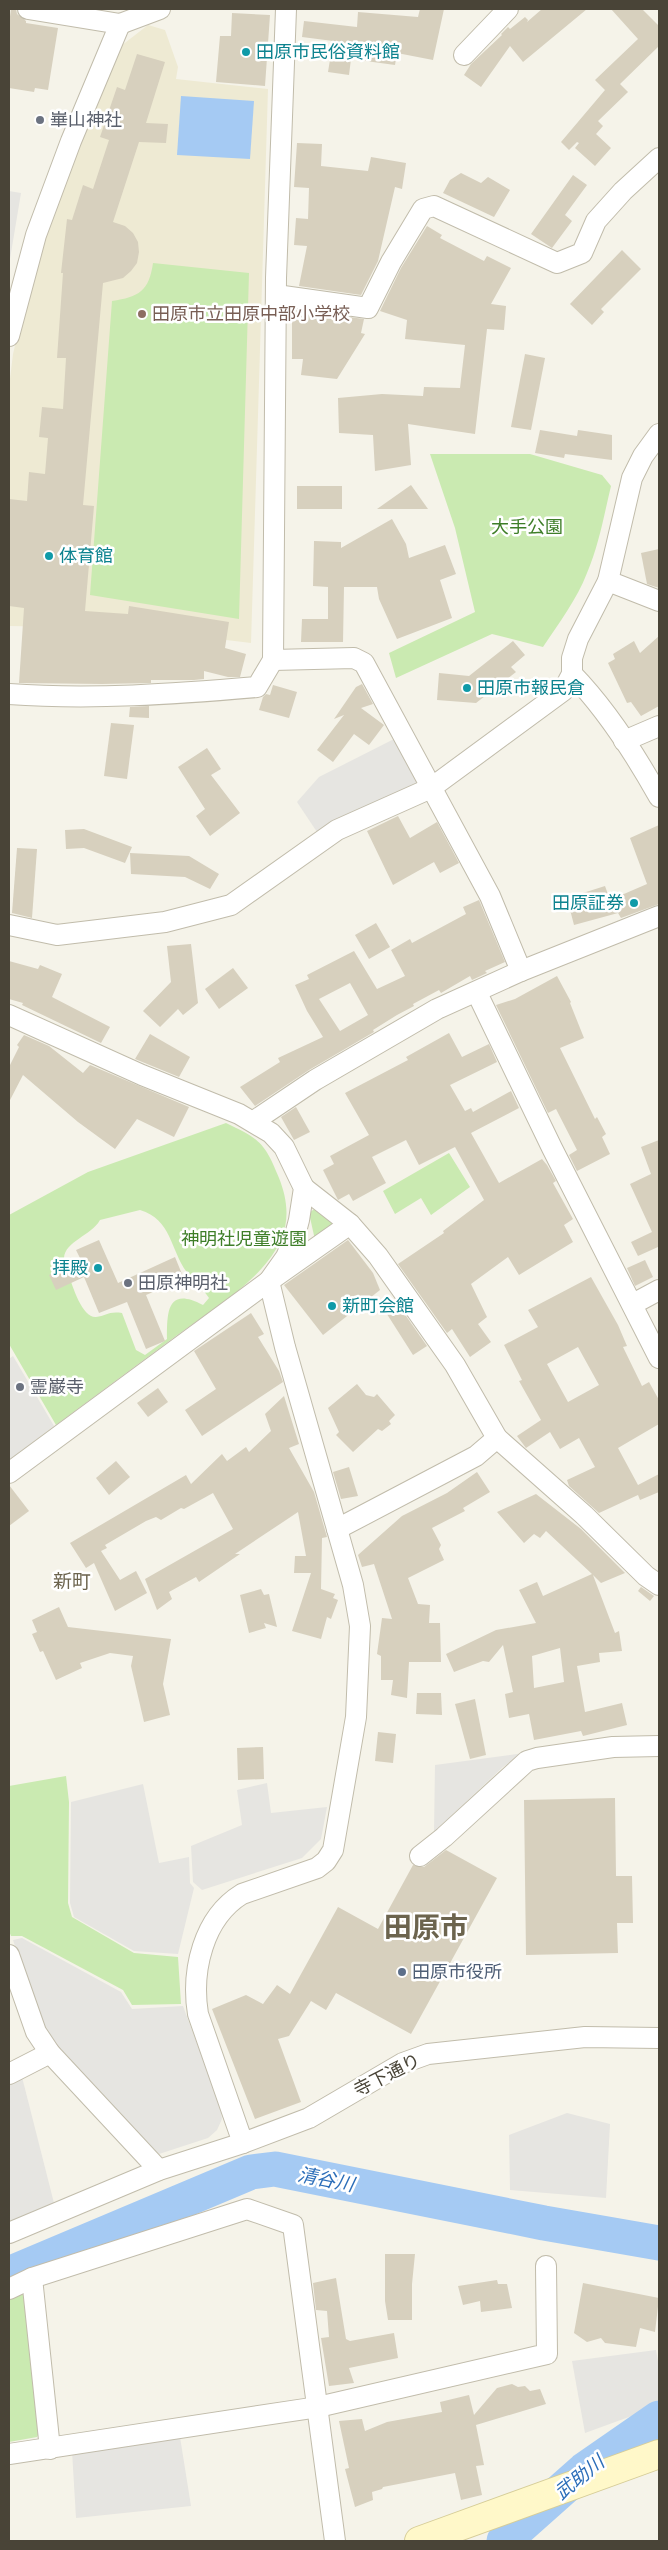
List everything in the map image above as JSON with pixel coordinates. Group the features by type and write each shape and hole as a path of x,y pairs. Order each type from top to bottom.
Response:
{"street":[{"path":"28,9 120,24 160,9"},
{"path":"9,694 46,697 134,696 257,687 273,660 276,295 286,9"},
{"path":"464,55 508,9"},
{"path":"9,336 36,235 71,141 120,24"},
{"path":"276,295 368,308 390,262 423,209 434,206 557,263 582,253 596,221 624,190 659,158"},
{"path":"9,925 57,935 165,922 230,905 337,830 430,788 563,691 572,674 572,658 578,639 608,581 632,478 643,456 659,434"},
{"path":"608,581 659,601"},
{"path":"273,660 354,658 364,662 430,788 490,896 521,971"},
{"path":"572,674 588,690 624,741 659,797"},
{"path":"624,741 659,726"},
{"path":"254,1121 315,1080 437,1009 477,993 521,971 659,916"},
{"path":"477,993 552,1148 659,1358"},
{"path":"9,1014 142,1075 254,1121 271,1133 284,1147 304,1188 350,1224 378,1256 455,1365 497,1438 584,1515 646,1576 659,1585"},
{"path":"269,1280 286,1257 294,1239 304,1188"},
{"path":"9,1473 269,1280 350,1224"},
{"path":"243,2143 198,2014 195,1997 200,1952 214,1922 232,1900 242,1894 317,1868 326,1861 333,1850 356,1717 360,1626 353,1585 269,1280"},
{"path":"633,1304 659,1290"},
{"path":"337,1529 476,1456 497,1438"},
{"path":"420,1856 444,1837 526,1761 613,1747 659,1746"},
{"path":"9,1955 36,2032 50,2053 159,2170"},
{"name":"寺下通り","path":"9,2232 159,2170 243,2143 308,2118 403,2063 428,2054 585,2037 659,2038"},
{"path":"9,2074 50,2053"},
{"path":"9,2289 32,2278 247,2210 293,2225 335,2541"},
{"path":"9,2454 318,2407 547,2354 546,2266"},
{"path":"32,2278 50,2448"},
{"path":"419,2541 659,2454"}],"shaded area":[{"name":"田原市立田原中部小学校","path":"148,25 165,30 178,67 176,79 268,89 251,643 128,628 9,626 9,387 13,354 32,273 46,229 117,49"},
{"path":"9,191 21,193 9,265"},
{"path":"396,738 420,785 319,835 297,802 319,777"},
{"name":"霊巌寺","path":"13,1356 54,1426 9,1460 9,1359"},
{"path":"524,1753 503,1767 434,1832 435,1765"},
{"path":"267,1783 271,1813 327,1807 321,1839 302,1858 202,1890 193,1882 191,1846 242,1825 237,1790"},
{"path":"143,1784 159,1863 189,1857 190,1883 194,1888 178,1954 134,1951 74,1917 70,1903 71,1802"},
{"path":"22,1938 121,1992 132,2009 183,2006 220,2106 222,2119 217,2130 208,2138 159,2154 54,2046 42,2027 13,1940"},
{"path":"22,2077 55,2207 9,2224 9,2084"},
{"path":"567,2113 610,2124 606,2198 510,2190 509,2135"},
{"path":"656,2350 659,2367 659,2406 585,2433 572,2361"},
{"path":"180,2437 191,2506 76,2518 72,2451"}],"green space":[{"path":"153,263 249,273 239,619 90,595 112,301 136,295 141,291 149,280"},
{"name":"大手公園","path":"430,454 530,454 602,475 611,486 598,541 583,583 573,602 543,647 492,634 396,678 389,653 475,612 455,528"},
{"name":"田原神明社","path":"226,1123 254,1138 270,1157 284,1193 286,1224 281,1240 272,1255 249,1282 56,1425 9,1344 9,1215 88,1172","holes":["140,1210 151,1215 165,1229 183,1266 209,1298 203,1305 182,1298 176,1300 169,1311 167,1339 145,1355 136,1350 122,1313 110,1313 96,1317 84,1310 71,1283 64,1258 65,1252 69,1247 96,1226 100,1220"]},
{"path":"449,1153 470,1187 431,1215 421,1198 395,1214 383,1191"},
{"path":"317,1207 339,1225 315,1240 309,1213"},
{"path":"66,1776 69,1802 68,1903 72,1917 134,1953 178,1957 181,2004 132,2005 123,1990 22,1936 11,1936 9,1931 9,1786"},
{"path":"28,2292 41,2430 37,2437 9,2442 9,2296"}],"water":[{"path":"181,96 254,101 250,159 177,155"}],"building":[{"path":"11,9 16,9 17,14 26,23 58,28 48,90 35,88 34,92 9,88 9,24"},
{"path":"420,9 444,9 433,60 397,53 395,65 351,59 349,75 328,72 333,41 302,37 304,21 357,27 358,12 418,17"},
{"path":"542,9 587,9 523,62 510,46 481,87 464,75 471,64 508,27 510,29 525,17 528,20 527,22"},
{"path":"611,9 642,9 659,26 659,46 620,84 628,92 598,121 603,126 596,134 611,148 595,166 575,148 579,143 577,142 569,150 561,142 605,90 595,80 638,39"},
{"path":"232,13 270,15 265,86 216,82 220,36 231,36"},
{"path":"137,54 165,62 146,123 168,124 166,143 139,142 113,222 125,226 133,233 138,242 139,252 137,263 123,278 103,283 83,505 94,506 85,611 128,614 129,606 229,622 225,648 246,654 240,677 228,677 204,671 204,679 151,680 151,683 19,683 24,608 9,606 9,499 27,501 29,472 45,474 48,438 39,437 42,407 63,409 66,358 57,358 63,273 61,273 67,219 72,220 83,185 93,189 109,140 100,137 117,87 125,90"},
{"path":"297,143 322,144 321,166 368,171 371,157 406,163 402,189 395,187 378,261 361,295 299,286 307,246 294,245 296,218 308,219 309,188 294,187"},
{"path":"461,173 481,183 488,177 510,190 494,217 443,193 450,180"},
{"path":"573,175 587,185 565,215 572,221 552,248 531,234"},
{"path":"427,226 442,235 440,238 484,261 487,256 511,268 491,304 506,306 504,330 487,329 475,434 408,424 411,465 375,471 373,435 339,433 338,398 382,394 423,396 424,387 460,388 465,345 405,339 407,320 380,311 401,268"},
{"path":"622,250 641,269 601,309 604,312 592,325 570,304"},
{"path":"292,311 364,319 361,333 365,334 337,379 301,375 303,359 292,359"},
{"path":"525,354 545,358 531,430 511,427"},
{"path":"540,430 577,436 578,430 612,435 612,460 565,454 564,458 535,453"},
{"path":"411,485 428,509 377,509"},
{"path":"297,486 342,486 342,509 297,509"},
{"path":"392,519 406,544 409,558 445,545 456,574 440,580 452,618 397,639 379,599 377,587 344,587 343,642 301,642 302,619 328,619 328,587 313,586 314,541 341,542 341,548"},
{"path":"659,549 659,588 647,584 641,553"},
{"path":"659,636 659,706 641,716 631,702 627,703 608,663 615,659 613,654 634,641 640,653"},
{"name":"田原市報民倉","path":"513,641 525,655 511,667 516,672 476,703 437,700 439,673 469,676"},
{"path":"362,684 373,704 361,708 384,725 369,745 354,734 333,762 317,750 344,715 334,719 356,687"},
{"path":"273,685 297,692 289,718 259,710 263,697 266,694 270,695"},
{"path":"149,706 149,718 129,717 130,707"},
{"path":"111,723 134,725 127,779 104,776"},
{"path":"207,748 221,769 211,775 240,813 210,836 196,816 205,809 178,767"},
{"path":"398,816 410,838 437,822 459,863 440,873 434,862 393,885 367,831"},
{"path":"659,825 659,904 621,918 618,913 574,925 567,898 605,886 610,900 647,884 630,838"},
{"path":"84,829 132,847 125,863 84,848 66,849 65,830"},
{"path":"17,848 37,849 32,918 12,913"},
{"path":"130,853 189,856 219,874 210,889 185,877 131,874"},
{"path":"479,900 505,962 485,971 487,973 472,980 470,976 441,993 439,990 413,1004 414,1006 373,1030 374,1032 309,1070 255,1106 240,1087 280,1062 278,1058 323,1037 307,1011 295,985 309,979 307,975 354,951 377,989 405,976 391,950 410,939 412,943 466,914 463,907","holes":["350,983 368,1015 340,1031 319,999"]},
{"path":"376,923 390,947 369,959 355,935"},
{"path":"191,944 198,1003 183,1015 178,1009 160,1027 143,1011 171,982 167,946"},
{"path":"9,961 38,969 40,965 62,974 52,997 110,1027 101,1043 22,1005 23,1003 9,999"},
{"path":"233,968 248,988 219,1009 205,989"},
{"path":"557,976 571,1002 584,1038 560,1048 595,1119 597,1117 606,1134 602,1137 610,1154 577,1171 569,1155 577,1150 556,1109 548,1113 496,1005 515,999"},
{"path":"449,1033 462,1057 489,1044 497,1062 450,1085 465,1111 471,1108 473,1112 511,1091 519,1108 471,1133 499,1183 542,1159 556,1181 553,1183 573,1219 564,1225 573,1242 519,1275 508,1257 471,1284 487,1317 478,1324 491,1342 470,1357 452,1329 447,1333 398,1264 444,1233 443,1231 484,1200 455,1147 419,1165 406,1140 372,1157 386,1183 353,1201 349,1194 338,1200 323,1170 334,1164 330,1156 369,1135 345,1093 408,1060 406,1057"},
{"path":"150,1034 190,1057 179,1077 135,1059"},
{"path":"24,1035 49,1046 83,1073 90,1065 189,1107 174,1137 137,1119 115,1149 78,1122 23,1075 9,1102 9,1067 19,1047 17,1045"},
{"path":"296,1107 310,1132 294,1140 281,1117"},
{"path":"659,1140 659,1248 638,1256 631,1242 652,1232 630,1184 651,1174 641,1147"},
{"path":"99,1240 118,1283 175,1257 184,1279 146,1295 165,1341 146,1349 127,1302 99,1313 84,1277 56,1290 49,1275 81,1260 76,1250"},
{"path":"348,1240 373,1273 380,1290 323,1335 284,1285"},
{"path":"645,1260 653,1277 635,1286 627,1268"},
{"path":"591,1277 618,1325 627,1346 623,1347 642,1386 649,1382 659,1400 659,1424 618,1448 638,1485 659,1474 659,1492 640,1500 638,1495 599,1513 569,1486 567,1480 595,1467 579,1438 560,1449 550,1432 526,1448 517,1436 541,1420 519,1381 522,1380 504,1345 538,1327 528,1310","holes":["578,1347 599,1385 568,1402 547,1364"]},
{"path":"397,1303 427,1346 413,1355 385,1311"},
{"path":"251,1313 264,1334 258,1337 279,1371 283,1382 202,1436 185,1410 216,1389 194,1351"},
{"path":"357,1384 366,1395 374,1397 377,1394 395,1415 389,1421 391,1424 382,1431 378,1429 353,1452 336,1435 339,1432 328,1408"},
{"path":"158,1388 168,1402 148,1417 137,1403"},
{"path":"284,1396 299,1444 289,1448 314,1492 327,1537 322,1538 321,1589 335,1594 333,1598 338,1600 331,1619 327,1617 321,1639 292,1631 311,1573 294,1573 295,1556 306,1556 298,1512 235,1554 240,1554 199,1582 196,1577 169,1592 172,1599 157,1610 145,1579 233,1529 213,1493 161,1520 156,1517 146,1521 105,1545 107,1548 101,1551 120,1580 136,1571 147,1593 115,1611 94,1563 86,1568 70,1543 186,1475 191,1484 222,1454 227,1461 246,1447 249,1452 271,1431 265,1414"},
{"path":"116,1461 130,1477 109,1495 96,1478"},
{"path":"349,1467 358,1496 341,1499 333,1472"},
{"path":"477,1472 490,1492 463,1508 465,1511 432,1528 441,1545 439,1549 444,1560 408,1578 418,1604 430,1605 429,1623 440,1623 441,1662 409,1662 407,1698 391,1695 393,1680 381,1680 381,1656 377,1654 382,1618 392,1619 374,1564 362,1567 358,1555 402,1516 447,1493"},
{"path":"9,1485 29,1511 9,1526"},
{"path":"536,1494 581,1529 625,1573 601,1583 593,1575 615,1633 619,1631 622,1651 599,1653 600,1662 577,1666 585,1712 622,1703 627,1725 583,1736 581,1731 534,1740 529,1714 509,1718 505,1694 513,1692 503,1645 489,1662 483,1661 454,1672 446,1654 496,1630 536,1623 519,1590 537,1582 543,1596 592,1574 546,1531 540,1538 534,1534 524,1543 497,1512","holes":["560,1648 564,1682 534,1688 532,1656"]},
{"path":"641,1587 654,1596 650,1601 638,1591"},
{"path":"261,1589 264,1595 269,1594 277,1627 264,1623 266,1628 249,1633 240,1595"},
{"path":"59,1607 68,1627 171,1639 163,1684 170,1715 144,1722 131,1666 133,1656 110,1653 80,1663 82,1668 56,1680 43,1651 40,1652 32,1634 37,1632 32,1620"},
{"path":"417,1693 441,1693 442,1715 416,1714"},
{"path":"475,1699 486,1755 470,1759 455,1704"},
{"path":"378,1732 396,1734 393,1763 375,1761"},
{"path":"263,1747 264,1779 238,1780 237,1748"},
{"path":"615,1798 616,1876 632,1876 633,1923 617,1923 618,1953 526,1955 524,1800"},
{"path":"446,1850 497,1878 411,2034 336,1993 326,2010 311,2001 289,2036 278,2039 301,2102 255,2119 212,2009 246,1995 263,2004 277,1985 290,1994 338,1907 378,1929 413,1865 424,1867"},
{"path":"385,2254 415,2254 412,2284 412,2320 388,2320 385,2301"},
{"path":"336,2278 346,2339 350,2341 394,2333 398,2358 349,2368 354,2383 329,2386 321,2338 329,2337 327,2311 316,2310 313,2283"},
{"path":"497,2280 498,2284 507,2284 512,2308 481,2312 480,2301 463,2305 458,2286"},
{"path":"583,2283 659,2298 655,2332 640,2328 636,2347 605,2343 601,2338 587,2342 574,2333"},
{"path":"512,2384 518,2387 525,2386 530,2391 540,2389 546,2404 476,2425 484,2465 476,2466 482,2495 461,2500 455,2473 383,2487 372,2492 373,2500 355,2507 345,2469 349,2468 339,2421 362,2419 365,2431 387,2422 442,2412 440,2402 469,2395 474,2415 497,2388"}],"waterway":[{"name":"清谷川","path":"9,2274 251,2172 275,2169 544,2223 659,2243"},
{"name":"武助川","path":"504,2541 584,2470 659,2418"}],"place":[{"name":"田原市民俗資料館","path":"246,52"},
{"name":"崋山神社","path":"40,120"},
{"name":"田原市立田原中部小学校","path":"142,314"},
{"name":"体育館","path":"49,556"},
{"name":"田原市報民倉","path":"467,688"},
{"name":"田原証券","path":"634,903"},
{"name":"拝殿","path":"98,1268"},
{"name":"田原神明社","path":"128,1283"},
{"name":"新町会館","path":"332,1306"},
{"name":"霊巌寺","path":"20,1387"},
{"name":"田原市役所","path":"402,1972"}],"district":[{"name":"新町","path":"72,1581"},
{"name":"田原市","path":"426,1927"}],"park label":[{"name":"神明社児童遊園","path":"244,1239"}]}
